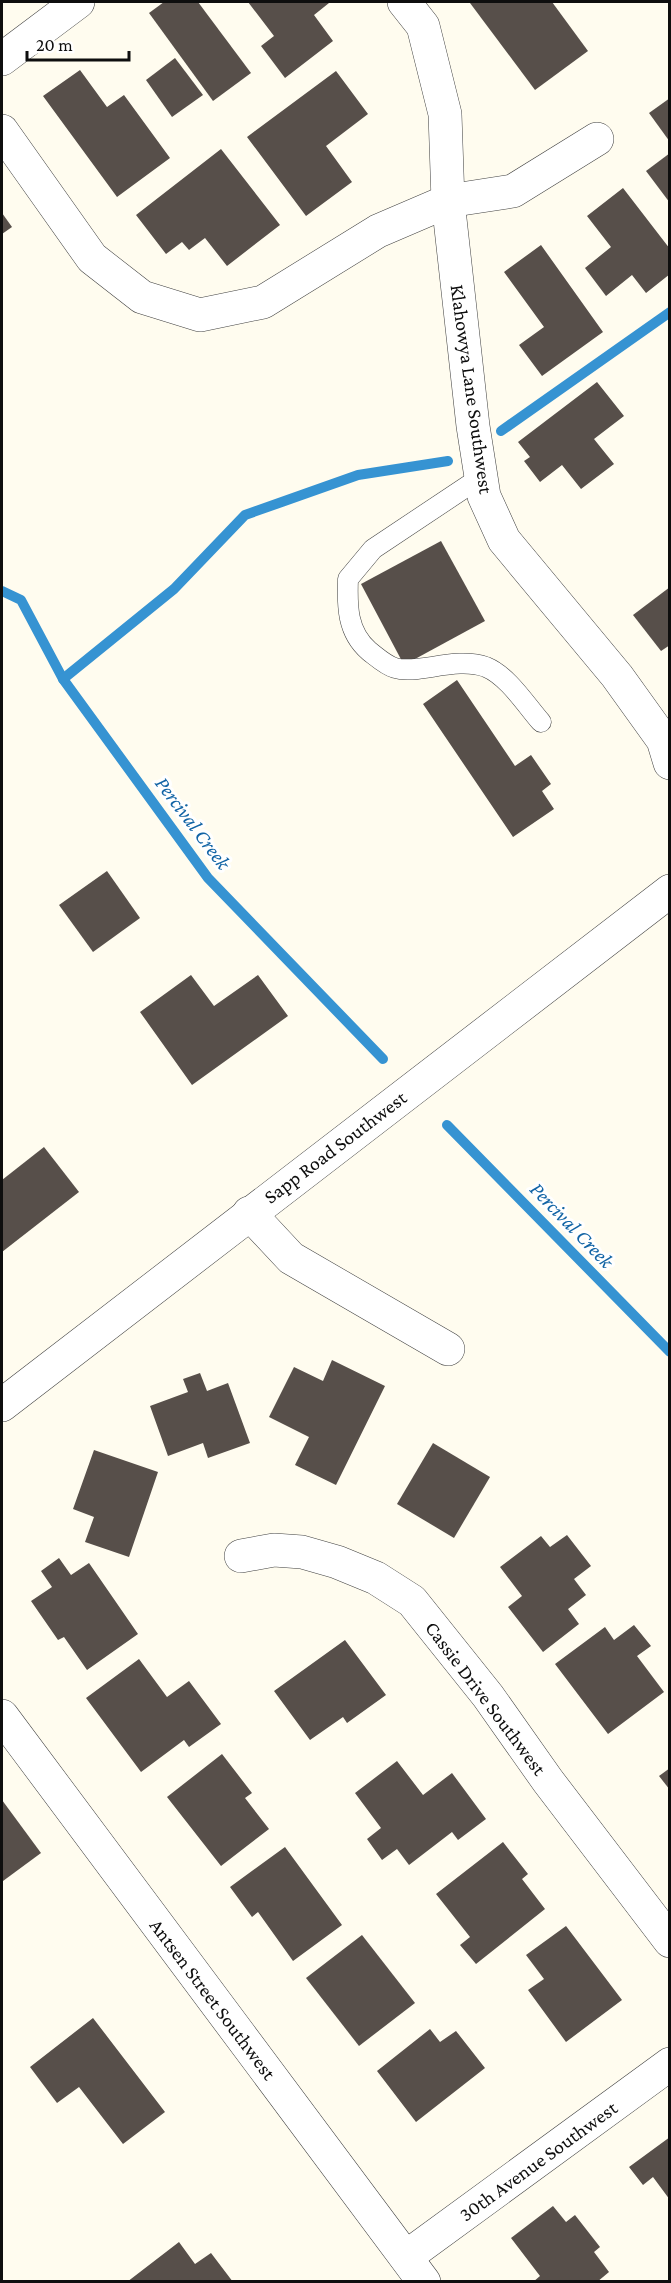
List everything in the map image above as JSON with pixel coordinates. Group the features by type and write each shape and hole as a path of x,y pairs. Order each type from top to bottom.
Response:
{"street":[{"path":"2,59 78,2"},
{"name":"Klahowya Lane Southwest","path":"404,2 423,26 445,114 448,201 484,496 504,540 617,676 663,740 669,763"},
{"path":"2,131 92,258 142,297 200,315 262,302 378,231 448,201 513,191 597,139"},
{"name":"Sapp Road Southwest","path":"2,1405 669,891"},
{"path":"249,1213 291,1258 448,1349"},
{"name":"Cassie Drive Southwest","path":"241,1556 274,1550 302,1552 337,1562 376,1578 412,1601 488,1696 669,1941"},
{"name":"Antsen Street Southwest","path":"2,1716 415,2269"},
{"name":"30th Avenue Southwest","path":"415,2269 669,2064"}],"lane":[{"path":"481,477 373,549 348,579 348,616 359,642 380,660 397,669 440,664 469,664 486,667 506,683 541,722"}],"building":[{"path":"164,2 198,2 251,73 213,101 149,13"},
{"path":"248,2 328,2 314,15 333,41 285,78 261,46 274,36"},
{"path":"552,2 588,51 535,90 470,3"},
{"path":"175,58 203,95 172,117 146,80"},
{"path":"80,70 107,107 124,95 170,158 117,197 43,96"},
{"path":"336,71 368,114 326,146 352,182 306,216 247,137"},
{"path":"670,98 670,142 649,113"},
{"path":"221,149 280,225 227,266 205,238 189,250 182,242 166,254 136,215"},
{"path":"670,153 670,203 646,171"},
{"path":"623,188 670,249 670,274 646,293 632,275 606,296 585,268 611,247 587,216"},
{"path":"2,213 12,227 2,234"},
{"path":"541,245 603,332 542,376 519,345 544,327 504,272"},
{"path":"597,382 624,416 594,439 614,464 581,489 562,465 540,482 524,461 530,457 518,442"},
{"path":"441,541 485,621 404,665 361,584"},
{"path":"670,587 670,645 661,651 633,615"},
{"path":"457,680 515,766 531,755 551,784 542,791 554,809 513,837 423,704"},
{"path":"107,871 140,918 93,952 59,905"},
{"path":"191,975 214,1006 258,975 288,1016 192,1085 140,1012"},
{"path":"44,1147 79,1192 2,1252 2,1180"},
{"path":"332,1360 385,1386 336,1485 295,1465 309,1437 269,1417 294,1367 323,1381"},
{"path":"200,1373 207,1391 228,1383 250,1443 208,1458 203,1443 168,1456 150,1406 188,1392 183,1379"},
{"path":"433,1443 490,1477 454,1538 397,1504"},
{"path":"94,1450 158,1472 129,1557 85,1542 94,1517 73,1509"},
{"path":"567,1535 591,1566 574,1579 586,1595 568,1609 579,1624 543,1652 508,1607 522,1596 500,1567 541,1536 550,1547"},
{"path":"59,1558 71,1575 89,1563 138,1634 87,1670 64,1637 58,1640 31,1601 52,1587 41,1571"},
{"path":"634,1625 651,1646 637,1656 664,1692 608,1734 555,1664 605,1627 614,1640"},
{"path":"345,1640 386,1695 347,1723 343,1717 310,1740 274,1691"},
{"path":"139,1659 167,1697 189,1681 221,1724 189,1747 184,1740 141,1772 86,1698"},
{"path":"222,1754 252,1793 245,1798 269,1829 221,1866 167,1797"},
{"path":"397,1761 423,1795 452,1773 486,1819 458,1840 452,1832 409,1865 397,1849 382,1860 367,1839 381,1828 355,1793"},
{"path":"670,1768 670,1790 659,1776"},
{"path":"2,1800 41,1853 3,1881 2,1879"},
{"path":"503,1842 528,1874 522,1879 545,1909 476,1964 460,1945 470,1937 436,1894"},
{"path":"285,1847 342,1925 293,1961 258,1912 252,1917 230,1887"},
{"path":"566,1926 622,2000 566,2042 528,1990 544,1979 526,1955"},
{"path":"362,1935 415,2003 359,2046 306,1978"},
{"path":"93,2018 165,2112 123,2144 79,2087 57,2103 30,2067"},
{"path":"430,2029 440,2042 456,2031 485,2068 416,2122 377,2071"},
{"path":"670,2137 670,2200 653,2177 643,2185 629,2167"},
{"path":"553,2206 566,2222 575,2215 600,2247 594,2252 609,2272 597,2282 533,2282 540,2276 511,2238"},
{"path":"179,2242 195,2264 211,2253 233,2282 127,2282"}],"waterway":[{"path":"501,431 670,312"},
{"path":"63,679 174,589 245,515 358,475 448,461"},
{"name":"Percival Creek","path":"2,591 21,600 63,679 208,878 383,1059"},
{"name":"Percival Creek","path":"447,1125 670,1352"}]}
